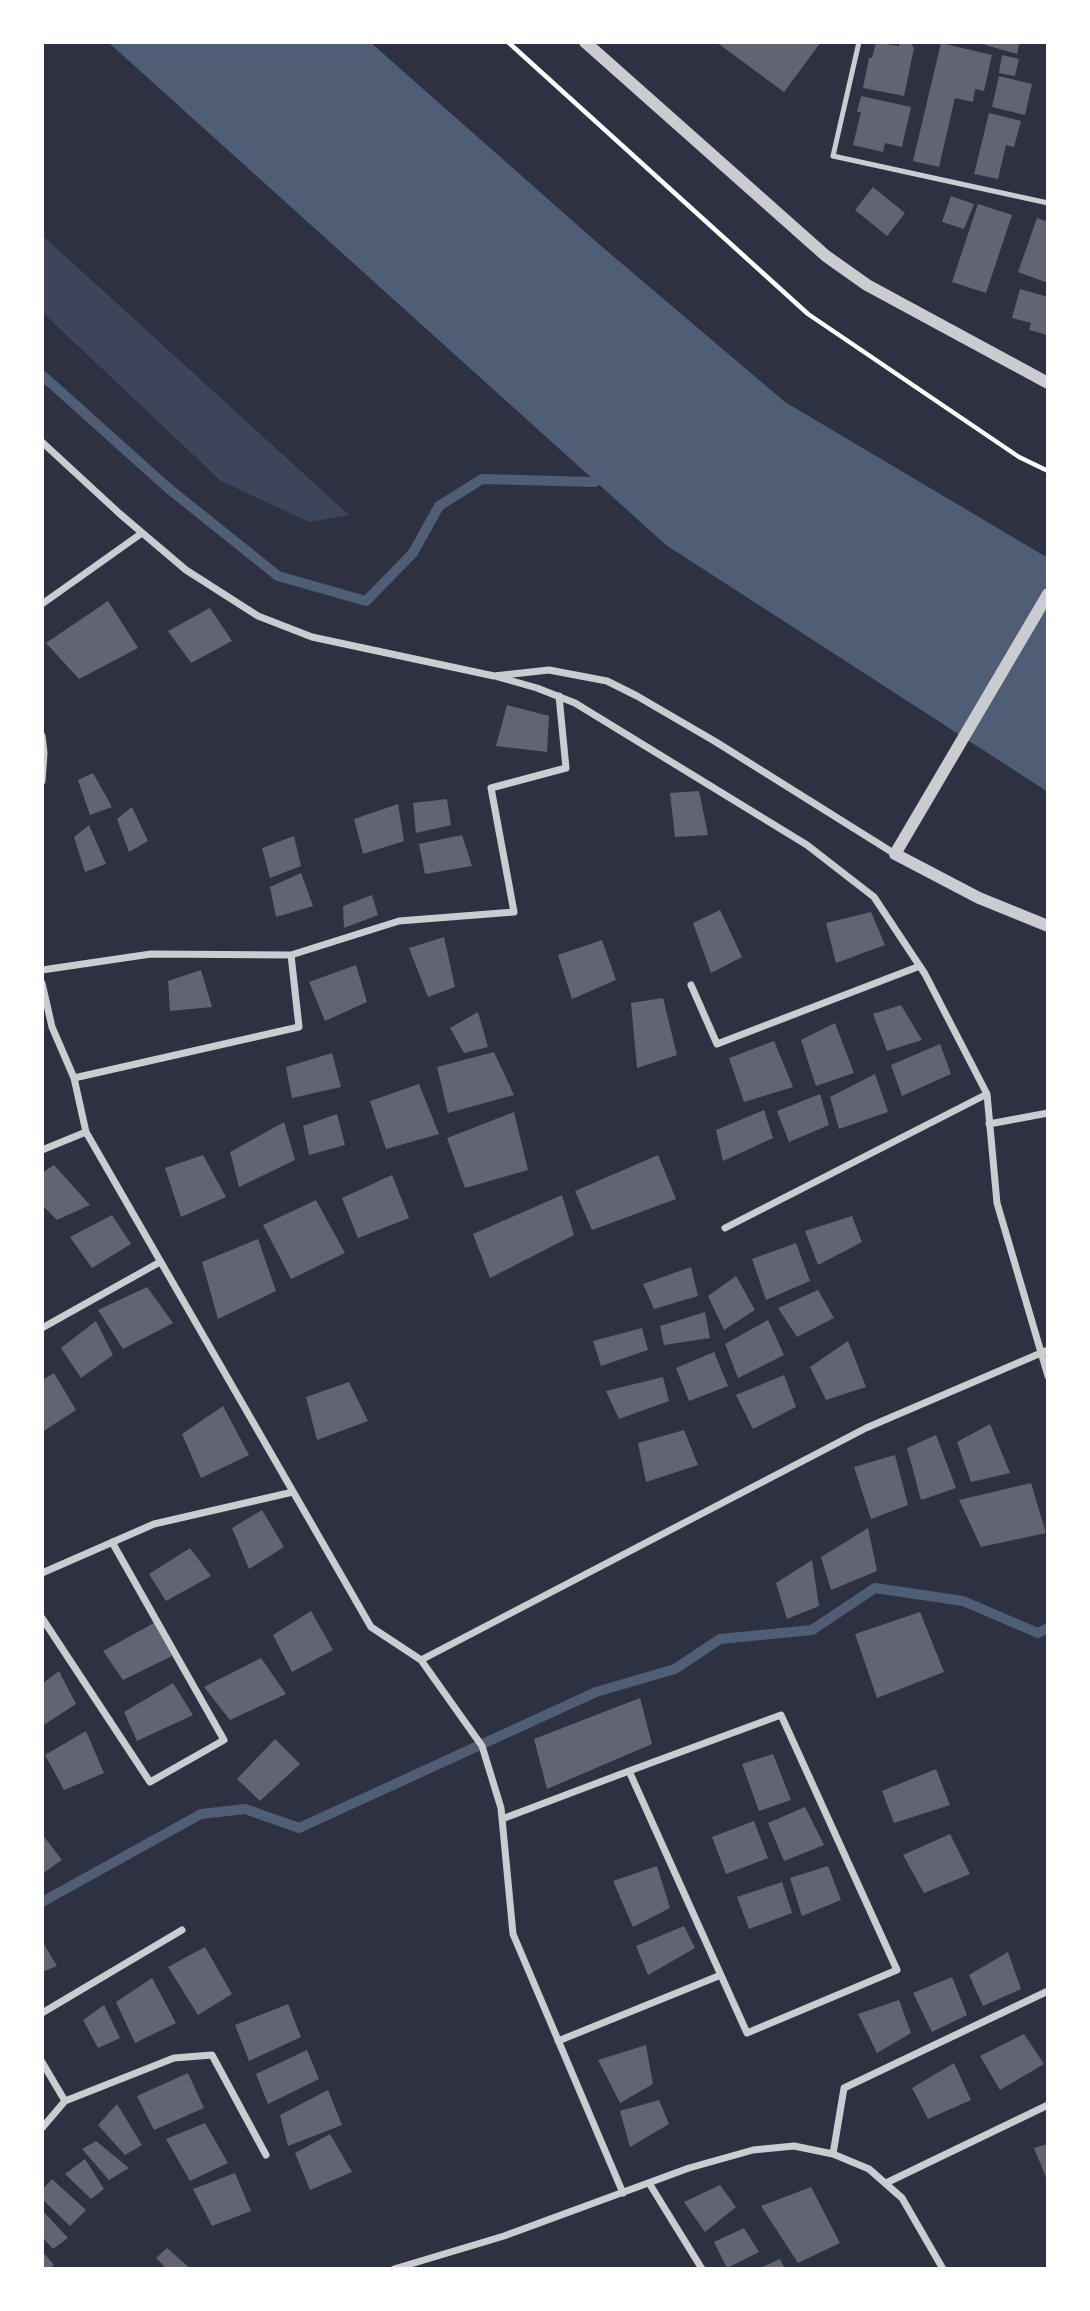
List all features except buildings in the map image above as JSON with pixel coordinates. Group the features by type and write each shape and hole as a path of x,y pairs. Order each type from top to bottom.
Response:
{"street":[{"path":"586,42 826,256 867,285 1048,383"},
{"path":"42,442 186,570 258,616 312,637 494,676 537,688 575,703 807,845 874,897 920,966 987,1094 997,1203 1044,1352 1048,1376"},
{"path":"42,604 142,533"},
{"path":"895,854 1048,594"},
{"path":"494,676 549,670 607,681 716,742 895,854 979,898 1048,926"},
{"path":"42,970 151,954 291,955 399,921 514,912 491,788 566,768 559,696"},
{"path":"42,736 42,781"},
{"path":"74,1078 299,1027 291,955"},
{"path":"691,985 717,1044 920,966"},
{"path":"42,983 52,1027 74,1078 86,1132 160,1262 371,1627 421,1660 482,1746 501,1808 513,1934 622,2193"},
{"path":"725,1228 987,1094"},
{"path":"989,1124 1048,1113"},
{"path":"42,1150 86,1132"},
{"path":"42,1328 160,1262"},
{"path":"421,1660 866,1428 1044,1352"},
{"path":"42,1573 154,1524 293,1492"},
{"path":"42,1618 150,1782 224,1740 112,1542"},
{"path":"502,1819 629,1771 781,1715 897,1970 747,2033 629,1771"},
{"path":"42,2013 182,1930"},
{"path":"558,2040 721,1975"},
{"path":"833,2154 844,2088 1048,1991"},
{"path":"42,2128 65,2101 174,2058 212,2054 266,2155"},
{"path":"42,2062 65,2101"},
{"path":"886,2183 1048,2105"},
{"path":"394,2269 504,2236 689,2168 753,2151 794,2146 833,2154 869,2169 886,2183 902,2198 943,2269"},
{"path":"649,2183 702,2269"}],"lane":[{"path":"859,42 834,156 1048,203"}],"path":[{"path":"508,42 808,314 1018,457 1048,471"}],"shaded area":[{"path":"108,42 370,42 600,245 785,402 1048,558 1048,792 666,545"},
{"path":"42,235 349,515 309,522 221,481 42,312"}],"waterway":[{"path":"42,375 168,488 278,576 366,601 413,553 439,506 482,479 595,482 607,475"},
{"path":"42,1902 201,1814 245,1809 299,1828 596,1692 675,1669 720,1639 812,1630 875,1588 963,1601 1038,1633 1048,1628"}]}
